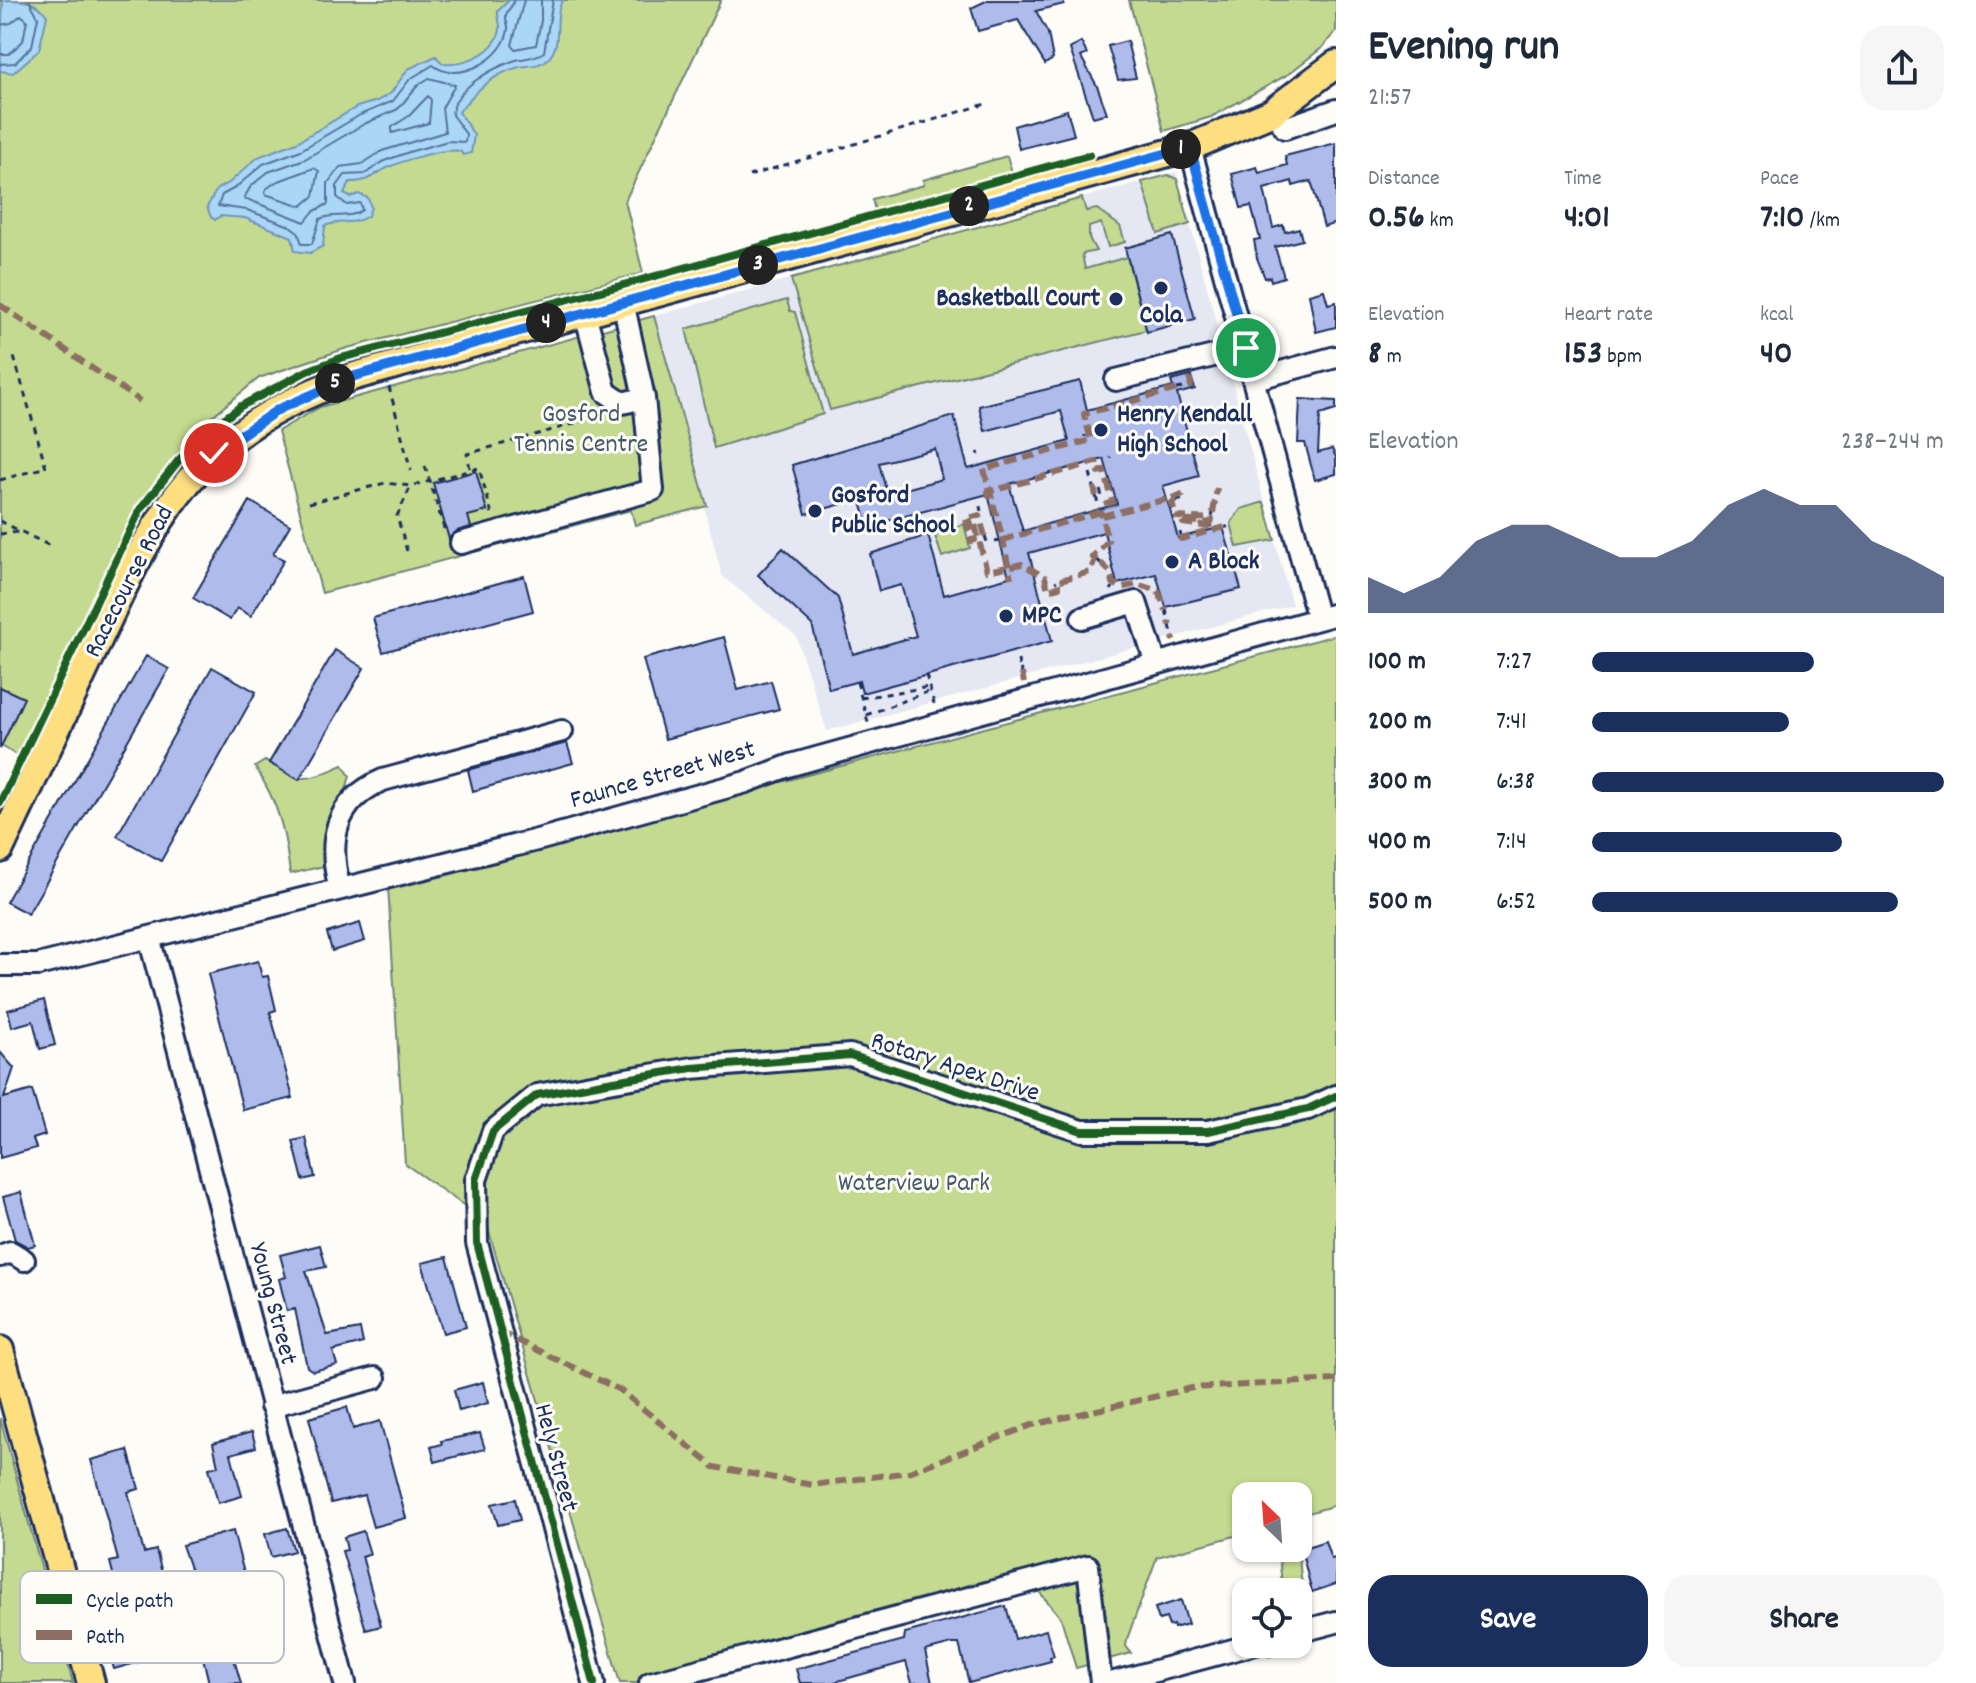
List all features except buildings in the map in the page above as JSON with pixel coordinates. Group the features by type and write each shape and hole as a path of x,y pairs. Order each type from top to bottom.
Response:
{"main road":[{"name":"Racecourse Road","path":"0,849 138,555 180,489 214,453 255,422 324,387 384,368 1190,147 1274,111 1336,64"},
{"path":"0,1350 52,1571"},
{"path":"84,1663 91,1683"}],"street":[{"path":"1274,111 1285,128 1336,110"},
{"path":"1190,147 1255,379 1327,616"},
{"path":"461,543 653,490 644,398 623,302"},
{"path":"585,313 606,392 622,403 644,398"},
{"path":"1116,380 1246,348"},
{"path":"1255,379 1336,357"},
{"path":"1082,618 1136,602 1156,664"},
{"name":"Faunce Street West","path":"0,965 38,965 541,839 746,782 791,765 1327,616"},
{"path":"340,889 333,862 336,835 344,811 362,791 383,780 562,731"},
{"name":"Young Street","path":"149,937 345,1683"},
{"name":"Rotary Apex Drive","path":"477,1243 476,1180 493,1131 537,1095 602,1083 692,1068 850,1055 1082,1131 1208,1131 1308,1109 1336,1096"},
{"name":"Hely Street","path":"477,1243 594,1683"},
{"path":"0,1256 11,1252 24,1260"},
{"path":"271,1406 375,1378"},
{"path":"650,1683 1088,1566 1101,1683"},
{"path":"1312,1628 1336,1622"},
{"path":"1111,1683 1232,1650"}],"path":[{"path":"749,176 989,103"},
{"path":"0,480 46,467 14,357"},
{"path":"384,368 411,471"},
{"path":"1177,389 1188,387"},
{"path":"471,470 467,454 595,418 616,399"},
{"path":"425,466 449,547 461,543"},
{"path":"309,503 385,483 411,486 479,468 497,533"},
{"path":"1090,473 1094,487"},
{"path":"407,551 397,516 411,486"},
{"path":"1100,490 1103,499"},
{"path":"1096,496 1099,508"},
{"path":"1176,501 1184,499"},
{"path":"0,521 52,547"},
{"path":"0,534 18,532"},
{"path":"985,536 987,542"},
{"path":"1166,610 1173,637"},
{"path":"926,675 935,707"},
{"path":"857,682 869,726"},
{"path":"861,698 930,689"},
{"path":"866,715 930,689"}],"shaded area":[{"name":"Henry Kendall High School","path":"1176,172 1292,605 827,731 796,636 722,576 654,316"}],"green space":[{"path":"0,0 721,0 625,201 643,273 347,348 259,378 210,418 106,587 26,761 0,745"},
{"path":"1129,0 1336,0 1336,31 1323,47 1287,75 1211,117 1164,131"},
{"path":"1007,156 1012,172 875,211 872,199 924,185 923,180"},
{"path":"1168,175 1177,179 1190,224 1158,234 1142,182"},
{"path":"1082,198 1086,211 1097,209 1120,226 1125,242 1108,247 1101,223 1089,227 1089,238 1096,251 1082,254 1085,269 1127,257 1146,330 830,410 791,279"},
{"path":"787,300 790,311 795,312 823,414 714,448 686,329"},
{"name":"Gosford Tennis Centre","path":"654,316 707,506 635,525 631,510 322,593 278,431 320,407"},
{"path":"1264,502 1275,540 1237,547 1231,523 1241,509"},
{"path":"964,524 970,548 942,557 935,536"},
{"name":"Waterview Park","path":"1336,635 1336,1505 1312,1512 1312,1482 1232,1482 1232,1537 1157,1557 1127,1639 1126,1646 1131,1653 1076,1668 1061,1618 1037,1589 687,1683 620,1683 486,1221 405,1164 388,886"},
{"path":"265,761 296,777 319,775 343,765 350,776 324,866 290,874 280,818 255,767"},
{"path":"0,1418 42,1571 20,1571 20,1663 67,1663 73,1683 0,1683"},
{"path":"1280,1562 1299,1562 1301,1578 1281,1578"}],"water":[{"path":"3,0 34,4 47,16 39,50 13,73 0,71"},
{"path":"509,0 563,0 558,13 556,46 545,62 519,67 493,79 459,112 474,135 471,153 433,153 392,166 365,180 350,182 344,194 350,197 359,194 368,198 371,207 368,216 325,226 323,246 310,253 295,251 292,237 245,218 220,216 215,220 211,217 207,207 217,189 229,183 258,157 297,142 357,107 377,101 391,93 408,69 436,56 442,63 450,63 468,60 485,52 497,39 500,28 498,11"}],"marked path":[{"path":"0,305 140,401"},
{"path":"1187,381 1190,380 1191,386 1188,387"},
{"path":"1100,512 1003,540 984,469 1091,440 1084,414 1177,389"},
{"path":"989,497 988,492 1096,462 1099,472 1104,470 1113,502 1107,504 1108,511"},
{"path":"1094,487 1096,496"},
{"path":"1213,513 1217,488"},
{"path":"1102,516 1183,495 1185,491"},
{"path":"1176,501 1172,503 1176,517 1212,519 1211,523 1182,520 1183,523 1210,527"},
{"path":"1097,560 1092,557 1108,541 1100,510"},
{"path":"985,536 979,515 966,519 971,541 975,540 970,521 974,521 987,571 1022,564 1045,577 1048,590 1059,587 1057,581 1090,572 1095,559"},
{"path":"1181,536 1181,539 1225,527"},
{"path":"1000,541 1003,540 1011,578"},
{"path":"1101,563 1110,572 1113,583 1121,588 1137,584 1158,591 1166,610"},
{"path":"1169,621 1170,625"},
{"path":"1173,637 1174,641"},
{"path":"1022,673 1024,683"},
{"path":"500,1332 620,1390 714,1467 813,1485 909,1472 1032,1425 1192,1388 1336,1380"}],"cycle path":[{"path":"0,803 140,510 178,461 241,406 307,371 341,358 616,287 1089,155"},
{"path":"594,1683 477,1243 476,1180 493,1131 537,1095 692,1068 850,1055 1082,1131 1208,1131 1308,1109 1336,1096"}],"place":[{"name":"Cola","path":"1161,288"},
{"name":"Basketball Court","path":"1116,299"},
{"name":"Henry Kendall High School","path":"1101,430"},
{"name":"Gosford Public School","path":"815,511"},
{"name":"A Block","path":"1172,562"},
{"name":"MPC","path":"1006,616"}],"route":[{"path":"214,453 255,422 324,387 355,376 1190,147 1246,348"}]}
